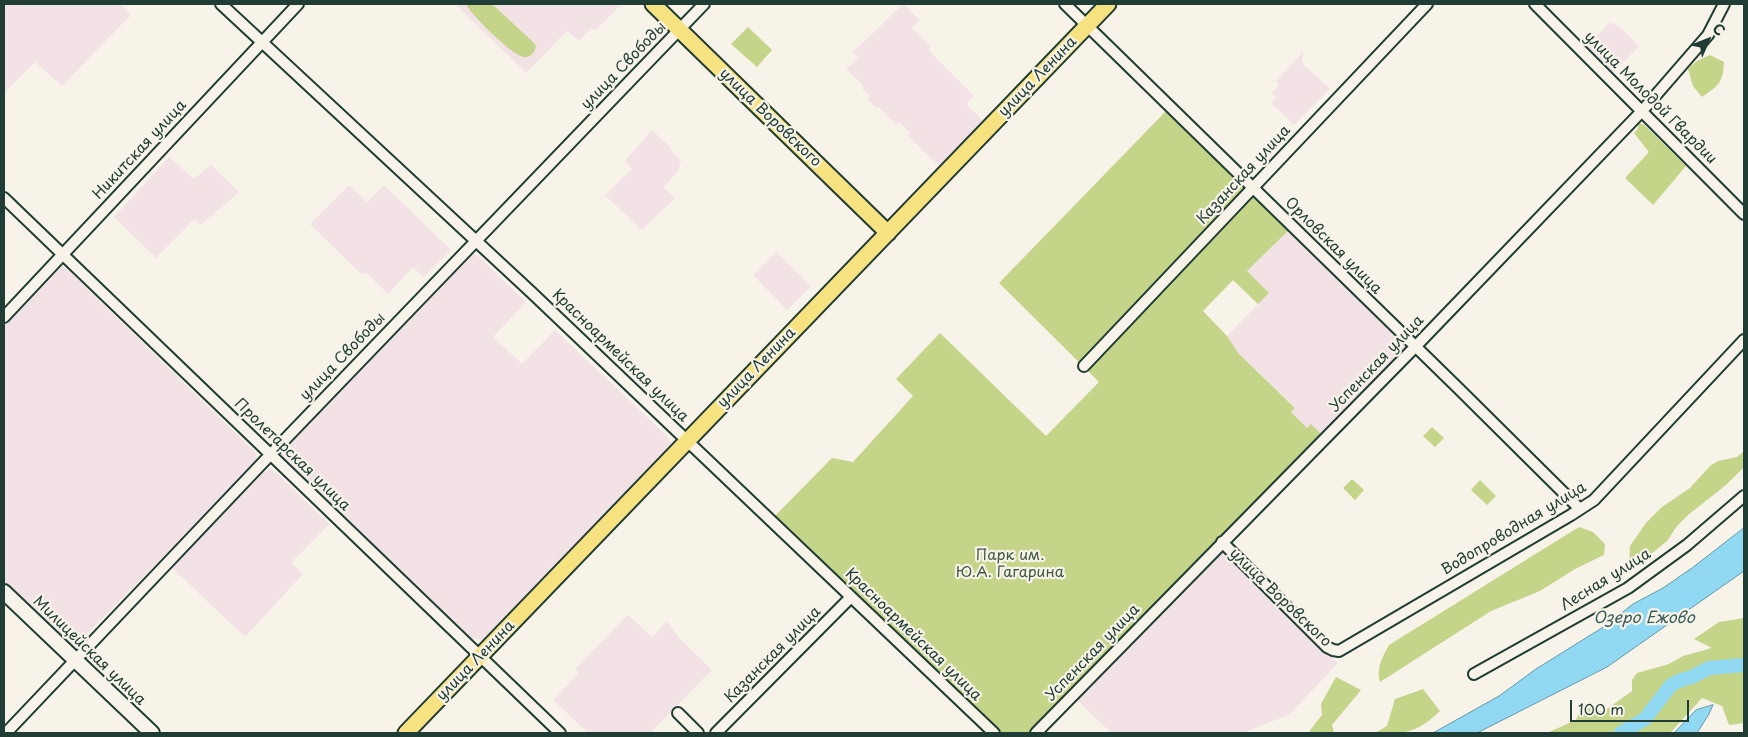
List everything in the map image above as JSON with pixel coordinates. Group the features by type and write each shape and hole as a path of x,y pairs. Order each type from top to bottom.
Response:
{"main road":[{"name":"улица Воровского","path":"653,4 888,233"},
{"name":"улица Ленина","path":"406,733 1108,4"}],"street":[{"name":"Красноармейская улица","path":"221,4 476,242 994,733"},
{"name":"Никитская улица","path":"4,317 298,4"},
{"name":"улица Свободы","path":"6,733 270,455 704,4"},
{"name":"Орловская улица","path":"1066,4 1580,509"},
{"name":"Казанская улица","path":"1084,366 1427,4"},
{"name":"улица Молодой Гвардии","path":"1535,4 1744,214"},
{"name":"Успенская улица","path":"1036,733 1415,347 1642,111 1708,35 1724,4"},
{"name":"Пролетарская улица","path":"4,198 560,733"},
{"name":"Водопроводная улица","path":"1339,651 1594,500 1744,340"},
{"name":"Лесная улица","path":"1474,674 1628,588 1687,545 1744,496"},
{"name":"улица Воровского","path":"1222,542 1327,647 1339,651"},
{"name":"Милицейская улица","path":"4,592 152,733"},
{"name":"Казанская улица","path":"716,733 851,597"},
{"path":"678,713 698,733"}],"shaded area":[{"path":"8,4 120,4 131,15 62,86 35,62 4,93 4,8"},
{"path":"457,4 622,4 595,31 591,28 579,41 567,31 526,73"},
{"path":"903,4 920,20 912,28 931,47 928,50 974,96 966,104 983,121 939,166 908,136 910,133 899,122 896,124 867,99 870,96 863,90 863,85 846,69 858,58 853,52"},
{"path":"1610,22 1621,28 1639,46 1611,75 1585,49"},
{"path":"1303,52 1302,63 1330,89 1294,125 1271,103 1276,97 1272,93 1279,85 1276,81"},
{"path":"652,130 681,160 678,171 664,187 675,198 642,230 605,195 632,169 625,161"},
{"path":"169,157 194,179 211,165 239,192 201,225 194,219 156,258 114,217"},
{"path":"349,185 367,202 384,185 451,250 424,277 413,267 388,294 366,273 362,275 310,224"},
{"path":"1290,229 1405,341 1406,346 1406,350 1322,435 1311,425 1307,428 1291,412 1295,407 1238,353 1227,336 1269,293 1247,271"},
{"path":"776,252 811,286 787,310 753,275"},
{"path":"471,254 478,256 526,302 493,337 522,364 555,330 666,435 671,443 667,452 489,637 483,640 470,638 285,464 282,459 284,448"},
{"path":"61,266 66,268 255,452 257,458 255,464 81,640 73,645 65,642 4,584 4,325"},
{"path":"270,469 276,472 329,524 291,563 303,574 245,637 171,567 264,472"},
{"path":"1223,550 1338,663 1289,715 1242,733 1224,733 1220,731 1215,733 1111,733 1077,700 1219,551"},
{"path":"628,615 652,637 667,621 678,637 712,670 650,733 588,733 553,700 579,673 575,669"}],"green space":[{"path":"466,4 492,4 533,42 536,46 533,53 528,57 523,57 510,49 483,25"},
{"path":"748,27 772,50 757,67 731,44"},
{"path":"1710,55 1724,62 1723,75 1719,83 1702,97 1693,86 1688,69 1697,61"},
{"name":"Парк им. Ю.А. Гагарина","path":"1168,109 1290,229 1247,271 1269,293 1258,304 1233,280 1203,311 1227,336 1238,353 1295,408 1291,412 1307,428 1311,424 1322,435 1032,733 996,733 770,521 832,458 853,462 913,396 896,379 940,333 1046,436 1099,382 999,283"},
{"path":"1640,123 1686,166 1653,205 1625,178 1649,152 1634,133"},
{"path":"1432,427 1444,438 1435,447 1423,436"},
{"path":"1744,451 1744,467 1726,485 1688,515 1677,526 1667,541 1650,555 1629,564 1630,546 1646,523 1662,507 1690,488 1710,466 1718,461 1737,457"},
{"path":"1352,479 1364,490 1355,500 1343,488"},
{"path":"1480,480 1496,496 1487,505 1471,490"},
{"path":"1579,527 1593,532 1605,544 1604,555 1575,569 1540,591 1491,611 1380,682 1379,668 1389,645"},
{"path":"1744,618 1744,723 1729,725 1722,706 1702,698 1670,733 1547,733 1576,720 1581,709 1590,708 1603,712 1632,691 1632,680 1637,673 1669,664 1683,656 1712,648 1694,639 1719,622"},
{"path":"1336,677 1361,690 1332,725 1334,733 1308,733 1322,715 1321,704"},
{"path":"1423,689 1440,711 1424,724 1410,731 1375,733 1387,726 1395,699"}],"water":[{"name":"Озеро Ежово","path":"1744,528 1744,571 1607,667 1477,733 1433,733 1499,696 1536,669 1605,626 1633,604 1663,588"},
{"path":"1713,705 1697,733 1674,733 1696,710"}],"waterway":[{"path":"1621,733 1645,719 1671,685 1709,668 1744,665"}]}
